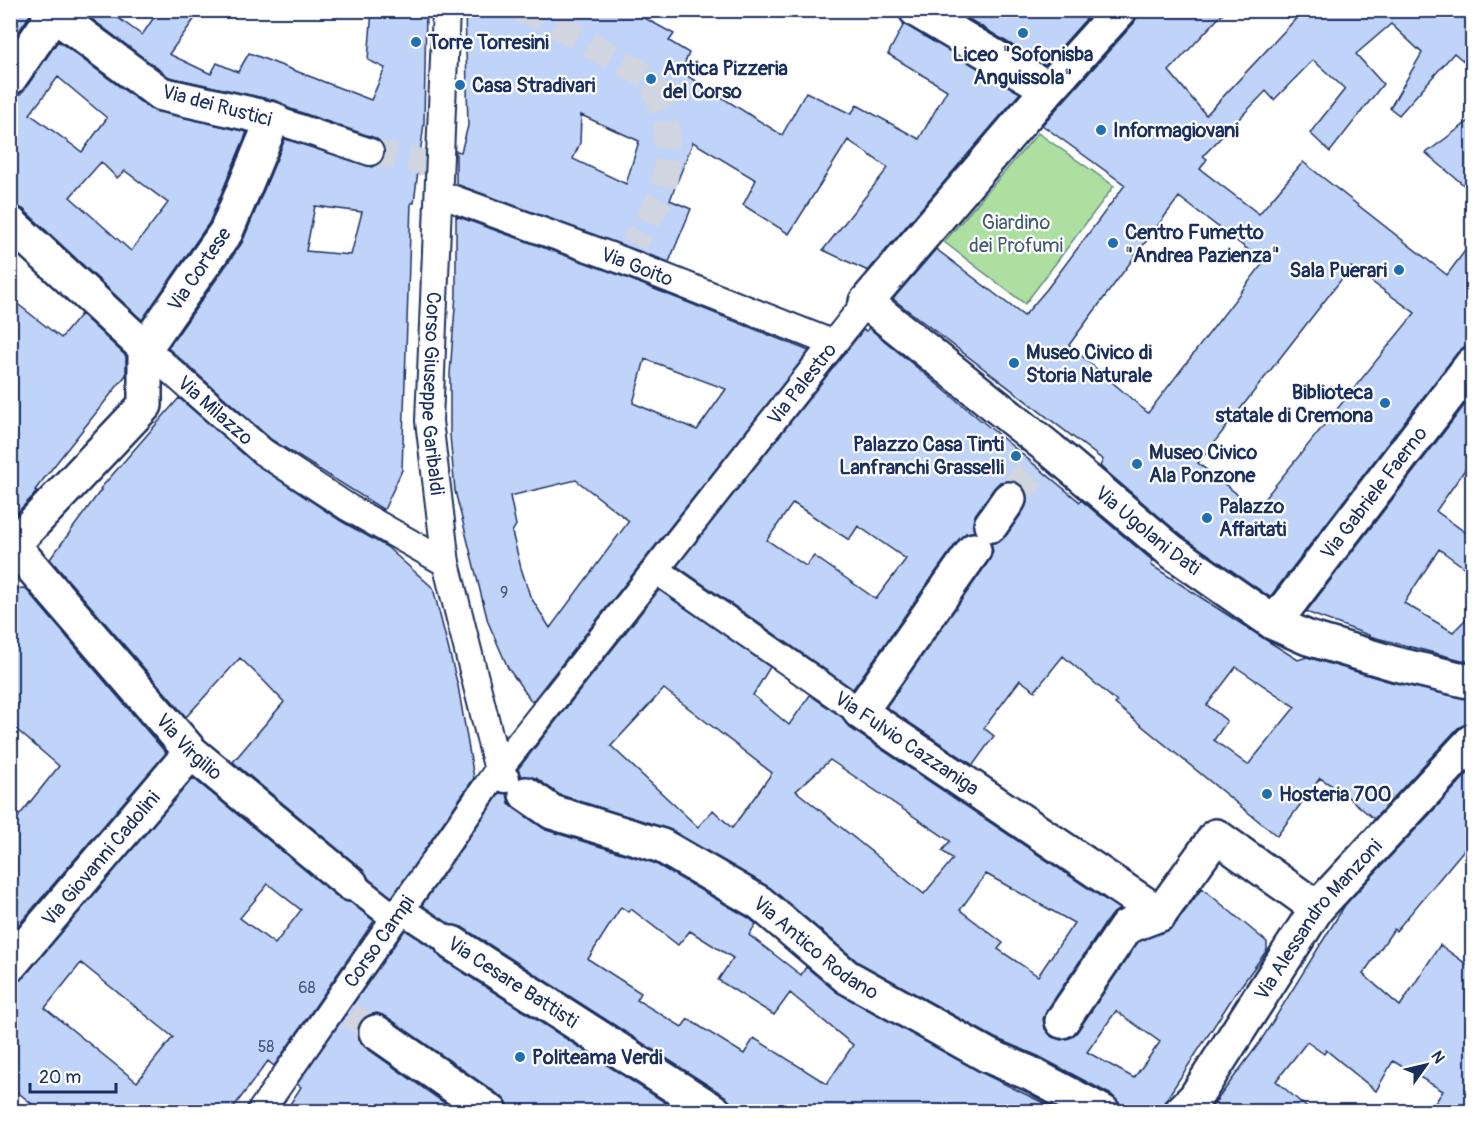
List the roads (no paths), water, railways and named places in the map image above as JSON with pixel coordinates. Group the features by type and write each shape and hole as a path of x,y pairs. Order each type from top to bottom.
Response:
{"street":[{"name":"Corso Giuseppe Garibaldi","path":"446,10 435,163 440,194 429,421 446,563 510,781"},
{"path":"916,10 1040,83 1044,94"},
{"name":"Via Palestro","path":"510,781 656,570 831,343 1044,94 1120,10"},
{"path":"10,78 51,13"},
{"name":"Via dei Rustici","path":"51,13 161,94 273,119 370,152"},
{"name":"Via Cortese","path":"145,348 226,232 273,119"},
{"name":"Via Goito","path":"440,194 629,252 672,269 831,343"},
{"name":"Via Milazzo","path":"10,223 145,348 263,452 349,508 446,563"},
{"name":"Via Ugolani Dati","path":"866,302 1044,456 1171,551 1274,623 1319,642 1396,664 1473,682"},
{"path":"12,546 145,405 145,348"},
{"name":"Via Gabriele Faerno","path":"1274,623 1473,364"},
{"path":"860,712 991,525"},
{"name":"Via Virgilio","path":"12,546 192,752 351,884 399,914"},
{"name":"Via Fulvio Cazzaniga","path":"656,570 860,712 1160,914"},
{"name":"Via Alessandro Manzoni","path":"1196,1107 1317,908 1473,741"},
{"name":"Via Giovanni Cadolini","path":"10,965 192,752"},
{"name":"Corso Campi","path":"260,1112 354,1017 399,914 510,781"},
{"name":"Via Antico Rodano","path":"510,781 552,812 662,846 760,903 847,977 987,1055 1029,1073 1103,1112"},
{"path":"1062,1021 1126,927 1160,914 1216,836 1317,908"},
{"name":"Via Cesare Battisti","path":"399,914 452,944 706,1109"},
{"path":"354,1017 491,1112"}],"tunnel":[{"path":"519,10 540,16 651,79 666,116 668,161 662,195 634,244"},
{"path":"370,152 428,163"},
{"path":"1009,499 1039,463"},
{"path":"350,1015 376,1032"}],"place":[{"name":"Liceo \"Sofonisba Anguissola\"","path":"1023,33"},
{"name":"Torre Torresini","path":"416,42"},
{"name":"Antica Pizzeria del Corso","path":"651,79"},
{"name":"Casa Stradivari","path":"460,85"},
{"name":"Informagiovani","path":"1101,130"},
{"name":"Centro Fumetto \"Andrea Pazienza\"","path":"1113,243"},
{"name":"Sala Puerari","path":"1399,270"},
{"name":"Museo Civico di Storia Naturale","path":"1014,363"},
{"name":"Biblioteca statale di Cremona","path":"1385,403"},
{"name":"Palazzo Casa Tinti Lanfranchi Grasselli","path":"1016,456"},
{"name":"Museo Civico Ala Ponzone","path":"1137,464"},
{"name":"Palazzo Affaitati","path":"1207,518"},
{"name":"Hosteria 700","path":"1267,794"},
{"name":"Politeama Verdi","path":"520,1057"}],"park label":[{"name":"Giardino dei Profumi","path":"1016,234"}]}
